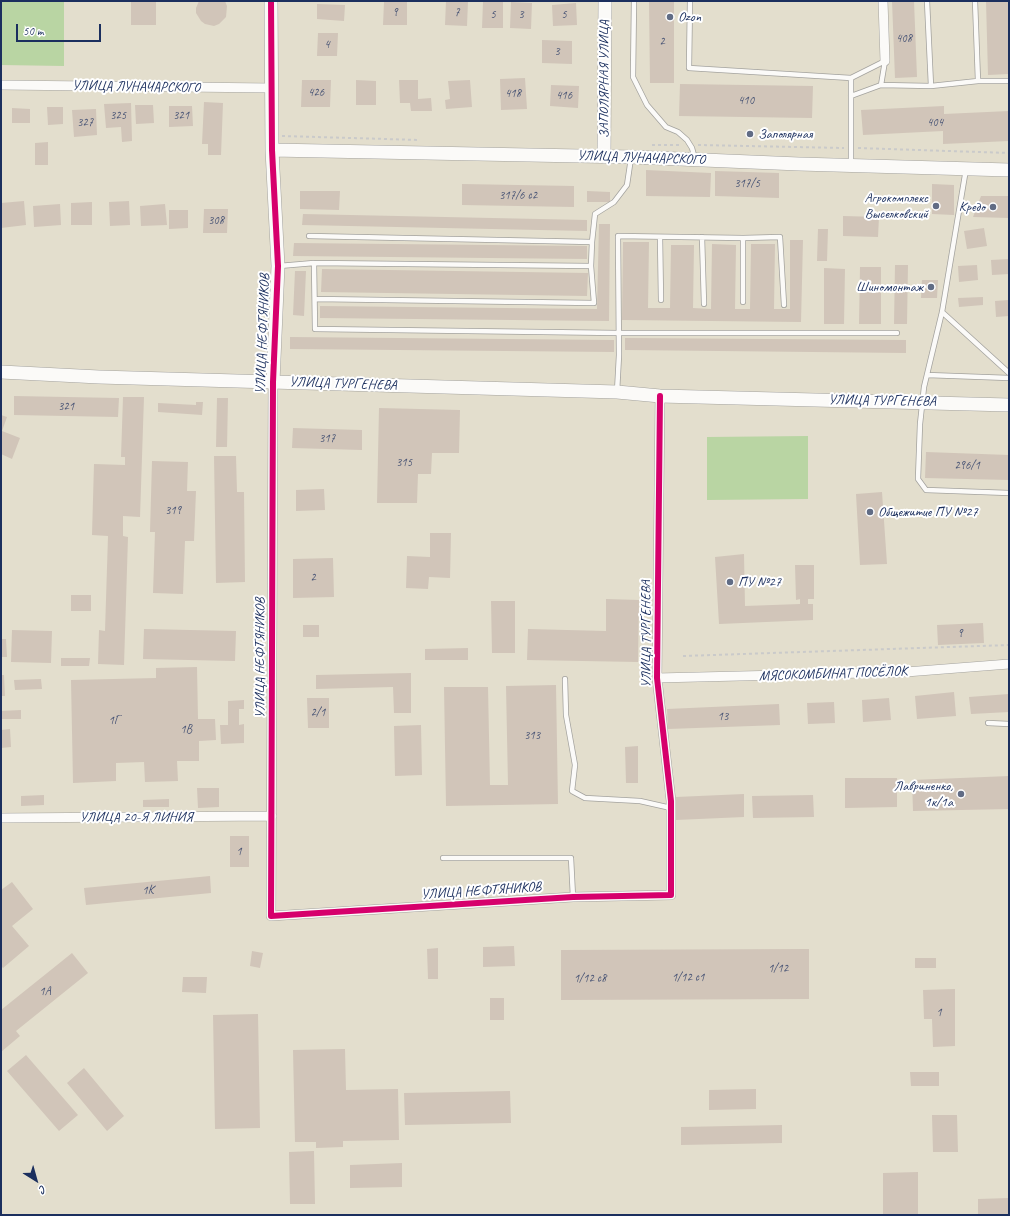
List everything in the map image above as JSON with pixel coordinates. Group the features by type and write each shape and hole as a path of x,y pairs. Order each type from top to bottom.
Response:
{"street":[{"name":"УЛИЦА НЕФТЯНИКОВ","path":"271,1 272,150 278,266 273,382 271,916 573,897 671,895"},
{"name":"ЗАПОЛЯРНАЯ УЛИЦА","path":"604,156 605,1"},
{"path":"883,1 885,62"},
{"name":"УЛИЦА ЛУНАЧАРСКОГО","path":"1,85 272,88"},
{"name":"УЛИЦА ЛУНАЧАРСКОГО","path":"272,150 604,156 1009,170"},
{"name":"УЛИЦА ТУРГЕНЕВА","path":"1,372 99,377 617,392 660,396 1009,405"},
{"name":"УЛИЦА ТУРГЕНЕВА","path":"660,396 657,678 671,808 671,895"},
{"name":"МЯСОКОМБИНАТ ПОСЁЛОК","path":"657,678 906,672 1009,664"},
{"name":"УЛИЦА 20-Я ЛИНИЯ","path":"1,818 272,816"}],"lane":[{"path":"634,1 633,78 647,105 666,127 678,132 687,140 692,148 695,159"},
{"path":"690,1 689,68 851,78 885,62"},
{"path":"927,1 931,86"},
{"path":"975,1 978,81"},
{"path":"881,85 885,62"},
{"path":"851,78 851,165"},
{"path":"851,96 881,85 931,86 978,81 1009,81"},
{"path":"315,299 594,303 591,266 595,214 614,202 627,185 632,157"},
{"path":"966,168 942,312 922,402 918,479 926,490 1009,493"},
{"path":"309,236 592,242"},
{"path":"617,392 619,356 618,236 743,238 780,237 784,305"},
{"path":"660,237 661,300"},
{"path":"702,237 704,304"},
{"path":"743,238 743,302"},
{"path":"314,263 315,329 618,333 897,333"},
{"path":"278,266 314,263 591,266"},
{"path":"942,312 1009,374"},
{"path":"927,375 1009,378"},
{"path":"565,679 566,715 575,765 572,791 585,798 640,800 671,808"},
{"path":"988,723 1009,724"},
{"path":"443,858 571,858 573,897"}],"path":[{"path":"683,656 1009,645"}],"green space":[{"path":"1,1 64,1 64,66 1,65"},
{"path":"808,436 808,499 707,500 707,437"}],"building":[{"path":"131,1 156,1 156,25 131,25"},
{"path":"199,1 225,1 227,6 226,17 219,24 214,26 205,24 196,13 196,8"},
{"path":"446,1 468,1 467,26 445,25"},
{"path":"649,1 674,1 674,83 650,83"},
{"path":"892,1 914,1 917,77 895,78"},
{"path":"986,1 1009,1 1009,74 988,75"},
{"path":"384,2 407,2 407,25 383,25"},
{"path":"483,2 503,2 503,28 482,28"},
{"path":"511,2 532,3 531,29 510,28"},
{"path":"576,3 577,25 553,26 552,5"},
{"path":"317,4 345,5 344,21 317,19"},
{"path":"318,33 338,33 337,56 317,56"},
{"path":"542,40 572,41 572,64 542,63"},
{"path":"525,78 527,109 501,110 500,79"},
{"path":"302,80 331,80 330,107 301,107"},
{"path":"356,80 376,81 376,105 356,105"},
{"path":"399,80 418,80 418,99 431,98 432,111 411,111 410,103 400,103"},
{"path":"470,80 472,107 446,109 445,100 450,99 448,81"},
{"path":"680,84 813,86 812,118 679,116"},
{"path":"551,85 579,86 578,108 550,106"},
{"path":"204,102 223,103 221,155 208,155 208,144 202,144"},
{"path":"131,103 132,141 122,142 121,127 106,128 104,104"},
{"path":"135,105 153,105 154,123 136,124"},
{"path":"169,106 192,106 193,126 169,127"},
{"path":"944,106 944,114 1009,111 1009,141 943,144 943,131 863,135 861,110"},
{"path":"47,107 63,107 63,124 48,125"},
{"path":"12,108 30,109 30,123 12,123"},
{"path":"96,109 97,135 74,137 72,110"},
{"path":"48,142 48,165 35,165 35,143"},
{"path":"646,170 711,173 710,197 646,196"},
{"path":"715,171 779,173 779,198 715,196"},
{"path":"462,184 574,186 574,207 462,205"},
{"path":"932,184 954,185 954,215 932,214"},
{"path":"300,191 340,191 339,210 300,209"},
{"path":"587,191 610,192 610,202 587,202"},
{"name":"Кредо","path":"981,196 1009,196 1009,218 973,217"},
{"path":"24,201 26,225 1,228 1,203"},
{"path":"129,201 130,225 110,226 109,202"},
{"path":"92,202 92,225 71,225 71,203"},
{"path":"60,204 61,225 34,227 33,206"},
{"path":"165,204 167,225 141,226 140,206"},
{"path":"204,209 228,209 227,233 203,233"},
{"path":"169,210 188,210 188,228 169,229"},
{"path":"303,214 587,220 587,231 302,225"},
{"path":"843,216 879,217 878,237 843,236"},
{"path":"599,224 610,224 609,321 320,318 320,306 597,309"},
{"path":"984,228 987,246 967,249 964,231"},
{"path":"818,229 828,229 827,261 817,261"},
{"path":"790,240 803,240 801,322 622,320 623,242 649,242 648,308 670,308 671,245 694,245 693,308 711,309 712,244 736,245 735,309 750,309 751,244 775,244 774,309 790,309"},
{"path":"294,243 587,246 587,259 293,256"},
{"path":"1009,259 1009,274 992,275 991,260"},
{"path":"895,265 908,265 907,324 894,324"},
{"path":"977,265 978,280 959,282 958,266"},
{"path":"860,267 881,267 881,324 859,324"},
{"path":"824,268 845,269 844,324 824,324"},
{"path":"322,269 588,273 587,296 321,292"},
{"path":"295,271 306,271 304,316 293,315"},
{"path":"922,280 938,280 937,298 921,298"},
{"path":"983,297 983,305 959,307 958,298"},
{"path":"1009,300 1009,316 996,317 995,301"},
{"path":"290,337 614,340 614,352 290,349"},
{"path":"625,338 906,340 906,353 625,350"},
{"path":"14,396 119,398 118,417 14,415"},
{"path":"123,397 144,397 140,517 123,516 123,536 128,537 124,665 98,664 99,630 105,631 108,536 92,535 94,464 125,465 125,457 121,457"},
{"path":"217,398 228,398 227,447 216,447"},
{"path":"196,402 203,402 202,415 158,412 158,403 196,405"},
{"path":"379,408 460,410 459,453 432,453 431,474 418,474 417,503 377,503"},
{"path":"1,415 7,417 2,431 20,438 12,459 1,454"},
{"path":"293,428 362,430 362,450 292,448"},
{"path":"926,452 1009,455 1009,480 925,478"},
{"path":"214,456 236,456 237,492 244,492 245,582 216,583"},
{"path":"152,461 188,462 187,491 196,491 194,541 185,541 183,594 153,593 155,532 150,532"},
{"path":"324,489 325,510 296,511 296,490"},
{"name":"Общежитие ПУ №27","path":"882,492 887,564 860,565 856,494"},
{"path":"430,533 451,533 450,578 429,577 428,589 406,588 407,556 430,557"},
{"name":"ПУ №27","path":"744,554 745,606 800,604 800,599 796,600 795,565 814,565 814,599 808,599 808,604 813,604 813,620 719,624 715,557"},
{"path":"333,558 334,597 293,598 293,559"},
{"path":"71,595 91,595 91,611 71,611"},
{"path":"606,599 639,600 638,662 527,660 528,629 606,631"},
{"path":"491,601 515,601 515,653 492,653"},
{"path":"983,623 984,643 938,645 937,625"},
{"path":"303,625 319,625 319,637 303,637"},
{"path":"144,629 236,631 235,661 143,659"},
{"path":"12,630 52,631 51,663 11,662"},
{"path":"1,639 6,639 7,657 1,657"},
{"path":"468,648 468,660 425,660 425,649"},
{"path":"61,658 90,658 89,666 61,666"},
{"path":"197,667 198,719 215,719 216,740 199,741 199,761 177,761 178,781 145,782 144,762 116,763 116,781 73,783 71,680 156,678 156,668"},
{"path":"411,673 411,713 394,713 393,687 316,689 316,675"},
{"path":"1,675 4,675 5,696 1,696"},
{"path":"41,679 42,689 15,690 14,680"},
{"path":"556,685 558,804 446,806 444,687 488,687 490,785 508,785 506,686"},
{"path":"954,692 956,716 917,719 915,696"},
{"path":"1009,694 1009,712 971,714 969,697"},
{"path":"307,698 329,698 329,728 308,728"},
{"path":"889,698 891,720 863,722 862,700"},
{"path":"244,700 244,709 239,709 239,725 244,724 244,743 221,744 220,725 228,725 228,701"},
{"path":"834,702 835,723 808,724 807,703"},
{"path":"779,704 780,725 668,729 667,709"},
{"path":"21,710 21,719 1,719 1,711"},
{"path":"421,725 422,775 395,776 394,726"},
{"path":"10,729 11,747 1,748 1,730"},
{"path":"638,746 638,783 626,783 625,747"},
{"name":"Лавриненко, 1к/1а","path":"1009,776 1009,809 913,811 912,780"},
{"path":"845,778 897,778 897,807 845,808"},
{"path":"197,788 219,788 219,807 198,808"},
{"path":"744,794 744,817 676,820 676,797"},
{"path":"44,795 44,805 21,806 21,796"},
{"path":"813,795 814,817 753,818 752,796"},
{"path":"169,799 169,807 143,807 143,800"},
{"path":"230,836 249,836 249,867 230,867"},
{"path":"210,876 211,893 86,905 84,888"},
{"path":"12,882 33,909 12,926 29,946 3,968 1,966 1,890"},
{"path":"514,946 515,966 483,967 483,947"},
{"path":"438,948 438,979 428,979 427,949"},
{"path":"809,949 809,999 561,1000 561,950"},
{"path":"252,951 263,953 260,968 250,966"},
{"path":"72,953 88,973 16,1031 20,1036 1,1052 1,1010"},
{"path":"915,958 936,958 936,968 915,968"},
{"path":"183,977 207,977 206,993 182,992"},
{"path":"955,989 955,1046 933,1047 932,1019 924,1019 923,990"},
{"path":"490,998 504,998 504,1020 490,1020"},
{"path":"258,1014 260,1128 215,1129 213,1015"},
{"path":"345,1049 346,1090 398,1089 399,1140 343,1141 343,1147 316,1148 316,1142 295,1142 293,1050"},
{"path":"26,1055 78,1115 59,1131 7,1071"},
{"path":"84,1068 124,1116 107,1131 67,1083"},
{"path":"910,1072 939,1072 939,1086 911,1086"},
{"path":"756,1089 756,1109 709,1110 709,1090"},
{"path":"510,1091 511,1123 405,1125 404,1093"},
{"path":"932,1115 957,1115 958,1152 933,1152"},
{"path":"782,1125 782,1143 681,1145 681,1127"},
{"path":"314,1151 315,1204 290,1204 289,1152"},
{"path":"402,1163 402,1187 350,1188 350,1165"},
{"path":"918,1172 918,1215 883,1215 883,1173"},
{"path":"1009,1198 1009,1215 978,1215 978,1199"}],"cycle path":[{"path":"271,1 272,150 278,266 273,382 271,916 573,897 671,895 671,801 657,678 660,396"}],"place":[{"name":"Ozon","path":"670,17"},
{"name":"Заполярная","path":"750,134"},
{"name":"Агрокомплекс Выселковский","path":"936,206"},
{"name":"Кредо","path":"993,207"},
{"name":"Шиномонтаж","path":"931,287"},
{"name":"Общежитие ПУ №27","path":"870,512"},
{"name":"ПУ №27","path":"730,582"},
{"name":"Лавриненко, 1к/1а","path":"961,794"}]}
